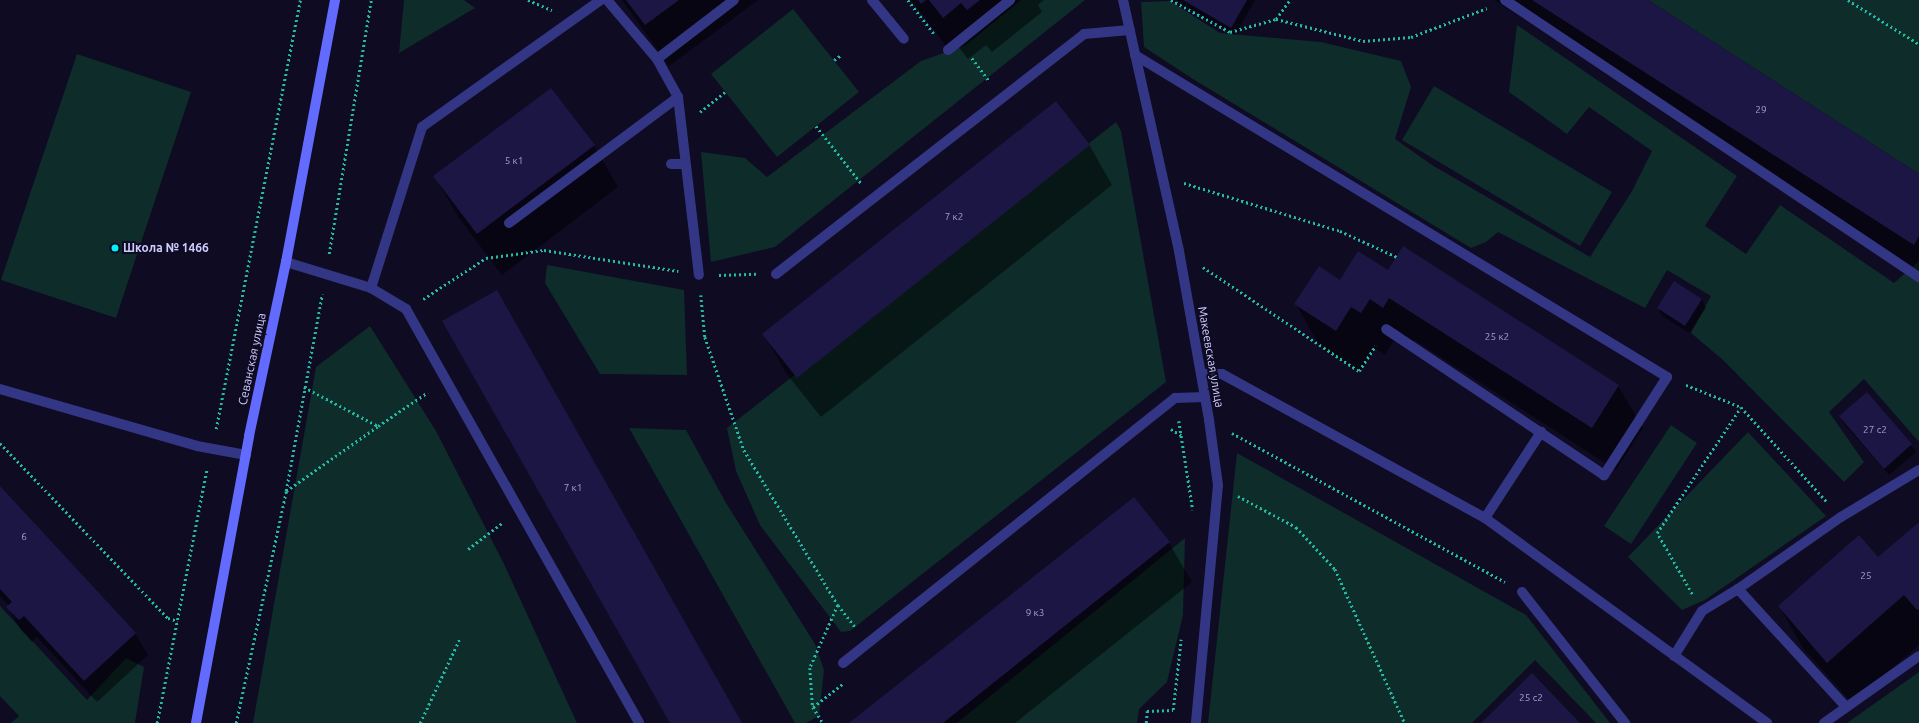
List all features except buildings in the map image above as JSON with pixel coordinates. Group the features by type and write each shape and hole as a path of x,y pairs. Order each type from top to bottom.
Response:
{"street":[{"name":"Севанская улица","path":"196,723 246,455 286,262 335,0"},
{"path":"370,288 422,127 601,0"},
{"path":"607,0 657,59 678,97 699,275"},
{"path":"657,59 734,0"},
{"path":"872,0 904,39"},
{"path":"948,50 1010,0"},
{"name":"Макеевская улица","path":"1123,0 1179,251 1209,420 1218,485 1196,723"},
{"path":"1506,0 1919,277"},
{"path":"776,274 1003,99 1084,34 1130,30"},
{"path":"1135,55 1666,377 1604,475 1386,329"},
{"path":"509,223 678,97"},
{"path":"671,164 685,164"},
{"path":"286,262 370,288 406,309 639,723"},
{"path":"1201,374 1222,374 1485,518 1762,722"},
{"path":"0,389 211,448 246,455"},
{"path":"843,663 1175,398 1205,397"},
{"path":"1485,518 1541,432"},
{"path":"1674,656 1702,611 1738,589 1841,517 1919,470"},
{"path":"1738,589 1846,707"},
{"path":"1522,592 1626,723"},
{"path":"1824,723 1919,656"}],"path":[{"path":"158,723 300,0"},
{"path":"236,723 286,492 304,386 326,275 371,0"},
{"path":"908,0 933,33"},
{"path":"1171,0 1230,32 1276,19 1363,41 1411,37 1506,0"},
{"path":"1276,19 1290,0"},
{"path":"1848,0 1919,44"},
{"path":"959,41 1003,99"},
{"path":"834,60 841,55"},
{"path":"681,128 725,92"},
{"path":"816,126 874,199"},
{"path":"1163,177 1340,231 1397,256"},
{"path":"406,309 486,258 544,250 699,275 776,274"},
{"path":"1179,251 1359,371 1386,329"},
{"path":"699,275 705,338 744,450 838,605 868,643"},
{"path":"1666,377 1741,407 1841,517"},
{"path":"286,492 445,380"},
{"path":"304,386 378,426"},
{"path":"1175,398 1194,513"},
{"path":"1702,611 1657,533 1741,407"},
{"path":"1209,420 1522,592"},
{"path":"0,443 168,618 178,621"},
{"path":"1218,485 1296,527 1336,569 1405,723"},
{"path":"468,549 518,510"},
{"path":"823,723 813,707 810,668 838,605"},
{"path":"1146,723 1147,711 1173,710 1182,631"},
{"path":"420,723 460,638"}],"green space":[{"path":"404,0 464,0 475,8 399,53"},
{"path":"1021,0 1085,0 775,247 711,262 701,152 745,158 767,177 921,61 966,45"},
{"path":"1648,0 1919,0 1919,174"},
{"path":"1170,1 1220,33 1321,42 1401,61 1411,87 1395,139 1432,165 1590,257 1632,191 1652,151 1589,107 1567,134 1509,92 1517,25 1737,176 1705,226 1746,254 1780,205 1894,283 1919,261 1919,442 1864,379 1829,412 1864,462 1844,482 1723,360 1691,333 1711,296 1667,270 1645,308 1498,232 1486,242 1471,248 1193,79 1144,47 1141,2"},
{"path":"793,9 859,92 777,157 711,74"},
{"path":"77,54 191,92 116,318 1,280"},
{"path":"1434,86 1612,192 1580,246 1402,140"},
{"path":"1116,122 1121,131 1166,382 850,631 841,632 760,525 736,471 727,428"},
{"path":"547,265 684,290 687,375 600,374 545,283"},
{"path":"370,326 436,431 504,564 577,723 253,723 316,367"},
{"path":"1671,425 1697,443 1631,544 1604,526"},
{"path":"629,428 686,430 726,503 815,644 824,670 819,716 806,723 795,723"},
{"path":"1748,432 1826,516 1705,600 1682,610 1628,557"},
{"path":"1237,453 1526,615 1610,723 1596,723 1535,660 1472,723 1208,723"},
{"path":"1185,538 1183,615 1167,682 1139,709 1137,723 957,723"},
{"path":"0,606 87,700 126,658 144,667 135,723 11,723 19,716 0,696"},
{"path":"1919,672 1919,723 1847,723"}],"place":[{"name":"Школа № 1466","path":"115,248"}]}
